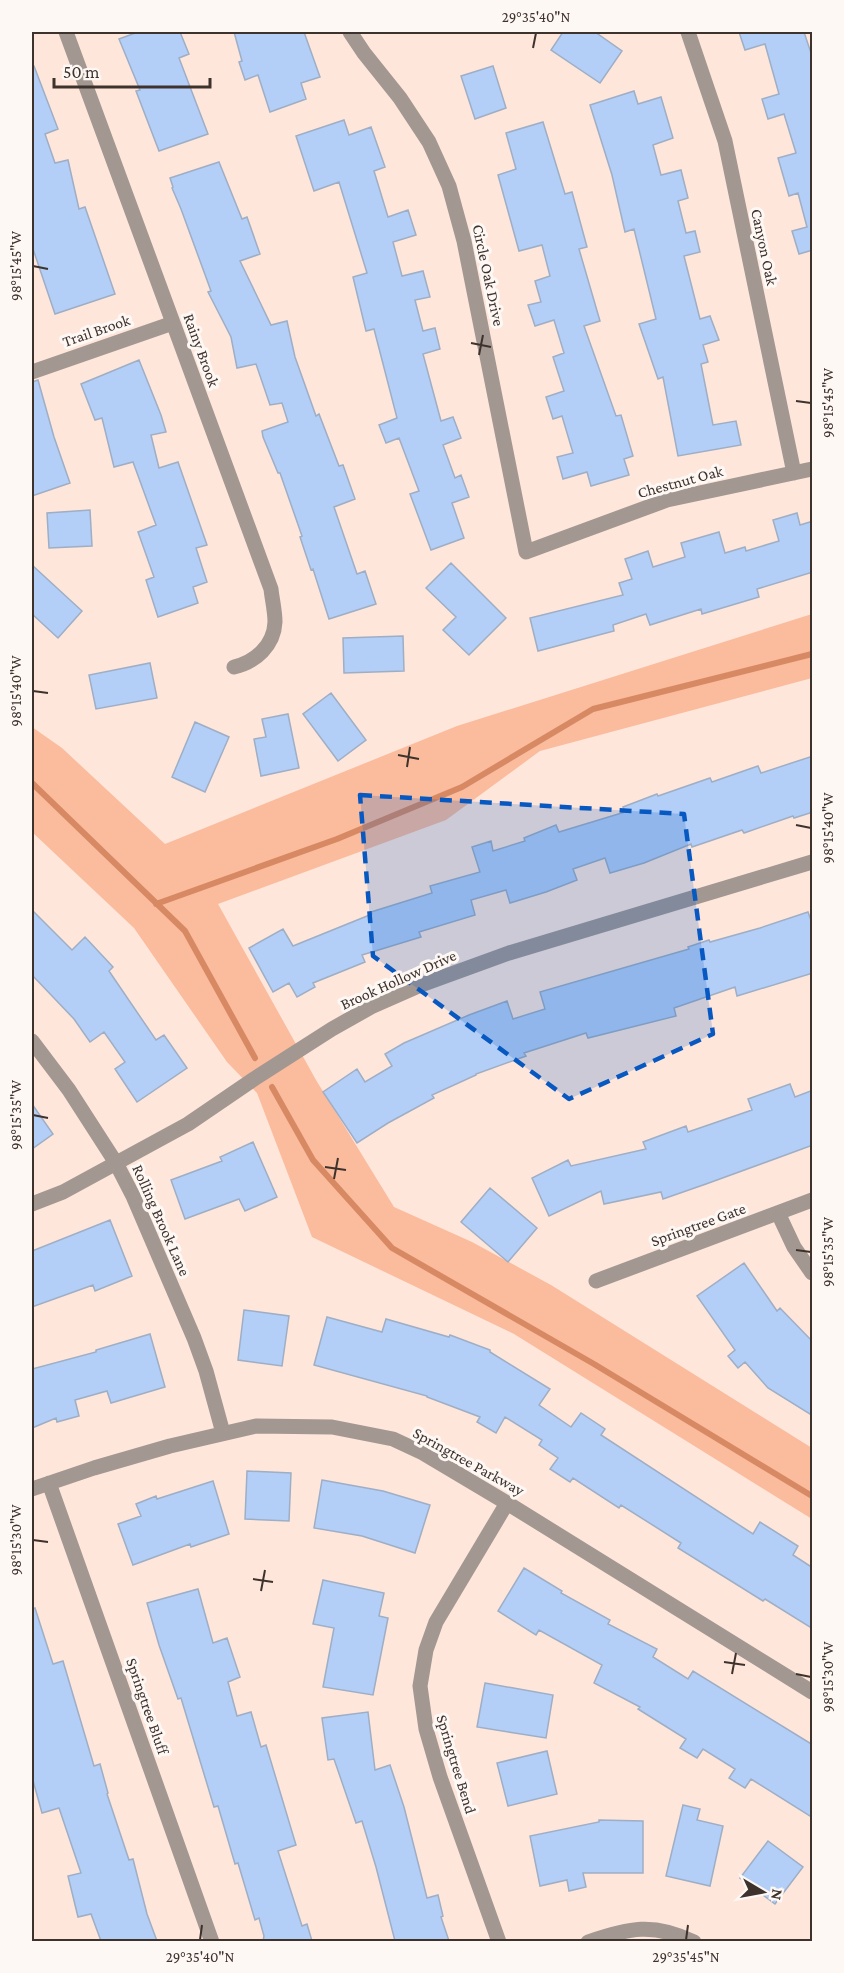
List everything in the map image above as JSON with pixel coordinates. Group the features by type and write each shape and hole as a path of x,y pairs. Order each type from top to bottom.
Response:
{"street":[{"name":"Rainy Brook","path":"66,32 271,589 275,622 270,640 261,654 234,667"},
{"name":"Circle Oak Drive","path":"350,32 429,141 449,186 464,241 526,552"},
{"name":"Canyon Oak","path":"688,32 725,141 794,473"},
{"name":"Trail Brook","path":"32,372 173,323"},
{"name":"Chestnut Oak","path":"526,552 667,500 813,469"},
{"name":"Brook Hollow Drive","path":"32,1204 63,1192 188,1124 332,1029 371,1007 421,985 509,953 813,862"},
{"name":"Rolling Brook Lane","path":"32,1041 69,1090 116,1163 133,1196 194,1338 206,1371 223,1433"},
{"name":"Springtree Gate","path":"596,1281 813,1200"},
{"path":"777,1213 794,1247 813,1273"},
{"name":"Springtree Parkway","path":"32,1489 148,1452 256,1426 332,1427 393,1439 423,1453 507,1503 813,1692"},
{"name":"Springtree Bluff","path":"49,1483 212,1941"},
{"name":"Springtree Bend","path":"499,1941 440,1777 426,1729 420,1686 426,1650 436,1623 507,1503"},
{"path":"588,1941 631,1929 652,1929 677,1934 694,1941"}],"highlighted area":[{"path":"360,795 684,814 713,1034 569,1099 373,956"}],"shaded area":[{"path":"812,614 812,678 540,751 446,820 218,904 316,1080 394,1207 472,1242 551,1285 812,1448 812,1519 514,1334 312,1237 257,1093 227,1062 134,928 32,832 32,727 62,748 165,844 457,726"}],"building":[{"path":"138,32 180,32 189,54 179,58 208,134 159,151 136,91 140,90 119,39"},
{"path":"234,32 304,32 320,77 301,83 306,99 270,112 258,75 245,80 239,62 242,61"},
{"path":"563,32 595,32 622,51 600,83 551,50"},
{"path":"739,32 804,32 813,59 813,250 799,254 792,231 807,227 798,193 789,196 778,158 796,153 784,114 768,119 762,99 779,94 765,44 745,50"},
{"path":"32,66 34,66 58,129 45,134 55,163 68,160 79,209 85,207 115,294 55,314 32,246"},
{"path":"493,66 506,108 475,119 461,76"},
{"path":"634,91 638,104 661,97 673,138 653,145 661,175 681,170 688,198 678,201 686,233 695,231 700,252 684,256 700,319 710,316 719,340 703,345 708,362 701,364 713,425 736,421 741,445 678,456 663,377 658,379 639,324 656,319 634,229 625,232 612,175 590,105"},
{"path":"344,120 349,135 371,127 385,167 374,171 388,217 408,210 416,235 393,242 402,276 423,271 430,297 415,300 423,331 435,328 440,349 423,354 441,421 453,417 461,438 443,445 455,478 461,475 469,497 452,503 464,538 431,550 410,494 419,491 399,438 386,443 379,425 397,418 374,329 366,331 353,277 367,273 339,182 314,191 296,136"},
{"path":"543,122 565,194 572,192 587,247 579,249 600,321 584,326 616,416 621,415 633,456 624,459 629,475 591,486 587,472 563,479 557,457 573,453 562,416 553,419 546,397 564,391 553,357 564,353 554,320 535,326 528,305 541,302 535,281 550,276 542,245 519,251 498,175 516,169 506,133"},
{"path":"219,162 242,219 247,217 260,254 240,261 271,325 287,321 295,357 316,416 319,414 339,466 343,465 355,499 334,507 357,574 365,571 376,604 329,619 280,473 278,473 263,437 262,431 288,422 282,403 270,405 256,364 237,368 231,337 208,292 211,291 172,188 170,178"},
{"path":"139,360 166,432 151,435 159,468 178,462 207,545 196,548 207,582 193,587 198,603 158,617 146,580 154,577 138,532 156,525 133,462 114,467 102,418 95,420 81,384"},
{"path":"38,380 70,483 32,496 32,382"},
{"path":"90,510 92,546 49,548 47,513"},
{"path":"797,513 800,525 813,521 813,572 757,589 759,597 702,614 701,609 650,625 646,614 613,625 614,631 538,651 530,618 623,595 619,583 632,579 625,559 648,551 653,567 685,557 681,543 719,532 725,553 745,547 746,551 779,541 773,520"},
{"path":"451,563 506,618 469,655 443,630 456,617 426,588"},
{"path":"32,565 82,611 58,638 32,614"},
{"path":"403,636 404,671 344,673 343,638"},
{"path":"150,663 157,698 96,709 89,675"},
{"path":"331,693 366,740 338,761 303,714"},
{"path":"288,714 299,768 261,776 254,739 266,737 262,719"},
{"path":"195,722 229,737 205,792 172,777"},
{"path":"813,756 813,812 794,818 793,816 744,833 742,830 692,847 691,844 644,863 610,873 605,858 573,869 577,880 510,903 506,890 471,900 475,915 419,932 421,937 362,955 365,962 313,983 315,987 297,997 289,983 273,992 249,948 283,929 293,946 372,914 371,912 432,893 430,886 480,872 472,847 491,841 493,851 525,841 524,838 556,825 559,832 625,812 623,807 710,778 712,782 758,766 761,773"},
{"path":"32,910 72,950 85,937 113,967 109,971 156,1040 164,1035 187,1068 137,1102 115,1069 125,1062 104,1032 90,1042 74,1019 32,975"},
{"path":"808,912 813,926 813,973 737,996 735,987 674,1008 676,1016 588,1038 586,1033 524,1053 526,1056 476,1074 432,1095 434,1098 357,1143 323,1092 357,1069 365,1082 392,1066 385,1054 404,1043 469,1015 507,1001 513,1019 545,1009 540,992"},
{"path":"790,1084 795,1097 813,1090 813,1145 663,1199 661,1192 604,1204 601,1191 549,1216 532,1178 568,1160 571,1166 646,1149 643,1142 686,1126 688,1132 752,1110 748,1099"},
{"path":"32,1104 53,1134 32,1149"},
{"path":"253,1142 277,1197 245,1211 239,1199 185,1219 171,1180 222,1161 220,1157"},
{"path":"490,1188 537,1228 508,1262 461,1222"},
{"path":"110,1220 132,1276 95,1291 93,1285 32,1307 32,1251"},
{"path":"744,1263 777,1311 780,1308 813,1342 813,1416 768,1388 745,1362 738,1368 728,1356 735,1350 697,1296"},
{"path":"244,1310 289,1316 282,1366 238,1360"},
{"path":"327,1317 382,1332 386,1319 449,1337 450,1335 490,1350 550,1389 539,1405 571,1427 581,1413 605,1429 601,1435 753,1534 760,1522 798,1546 793,1555 813,1568 813,1629 678,1548 681,1543 621,1505 619,1508 573,1478 570,1482 550,1469 558,1458 539,1445 542,1440 505,1417 496,1433 477,1422 480,1417 427,1396 314,1365"},
{"path":"150,1334 165,1387 111,1403 107,1391 75,1400 79,1416 57,1422 56,1418 32,1428 32,1369 96,1352 96,1350"},
{"path":"247,1471 291,1473 289,1521 245,1519"},
{"path":"322,1480 383,1491 430,1505 415,1553 362,1536 314,1528"},
{"path":"213,1481 229,1534 191,1547 190,1544 133,1565 118,1524 141,1516 136,1504 156,1496 157,1499"},
{"path":"524,1568 562,1591 561,1593 610,1620 608,1624 657,1649 653,1657 688,1679 693,1671 813,1745 813,1818 751,1779 745,1788 729,1778 735,1769 703,1749 697,1758 680,1748 686,1739 638,1709 640,1707 594,1683 602,1665 539,1630 536,1635 498,1611"},
{"path":"323,1580 384,1593 379,1616 388,1618 373,1695 323,1687 334,1628 313,1624"},
{"path":"198,1589 213,1643 227,1638 240,1677 228,1682 237,1716 251,1712 261,1747 266,1745 296,1845 278,1851 302,1926 307,1924 312,1941 263,1941 264,1936 259,1918 255,1920 218,1806 214,1807 181,1698 178,1699 159,1645 147,1603"},
{"path":"35,1608 53,1664 63,1661 94,1766 100,1764 107,1794 129,1860 133,1859 147,1914 157,1941 101,1941 91,1914 78,1917 68,1876 81,1873 59,1808 42,1813 32,1777 32,1609"},
{"path":"485,1683 553,1695 546,1738 477,1727"},
{"path":"368,1712 375,1770 390,1765 404,1807 427,1898 438,1895 443,1916 441,1917 449,1941 395,1941 362,1821 356,1823 334,1759 328,1760 322,1718"},
{"path":"547,1751 557,1794 508,1806 497,1763"},
{"path":"683,1805 700,1809 697,1820 723,1826 710,1886 666,1876"},
{"path":"599,1820 643,1821 643,1873 583,1873 586,1887 569,1891 567,1880 540,1886 530,1836 599,1822"},
{"path":"768,1841 803,1867 775,1904 740,1878"}],"waterway":[{"path":"156,904 337,839 462,787 593,709 812,654"},
{"path":"32,783 185,931 255,1058"},
{"path":"272,1087 313,1160 392,1248 594,1364 812,1496"}]}
